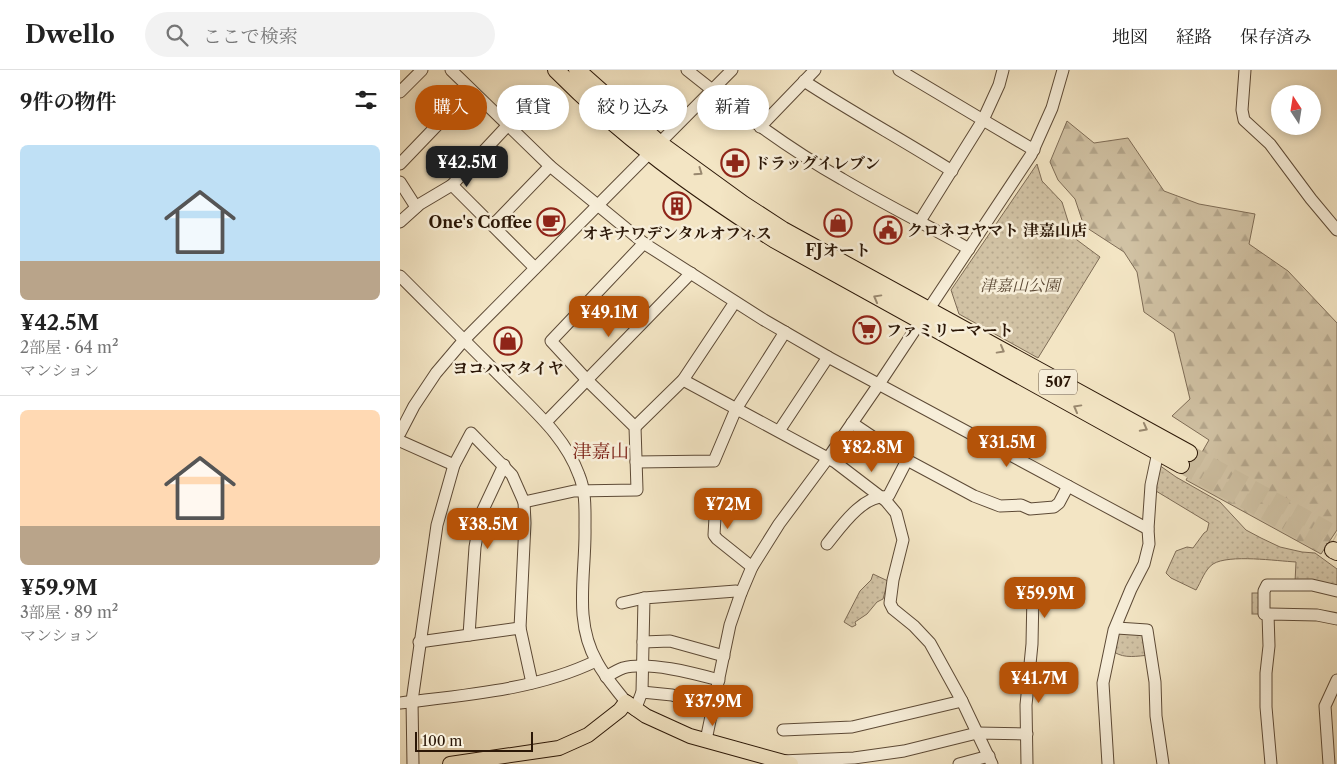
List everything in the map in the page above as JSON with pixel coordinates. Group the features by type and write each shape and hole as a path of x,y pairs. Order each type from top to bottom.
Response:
{"highway":[{"name":"507","path":"556,70 598,109 655,148"},
{"name":"507","path":"576,70 655,148 734,214 775,240 924,316 1185,459 1158,452 924,316"}],"main road":[{"path":"450,764 559,748 588,735 620,710 631,706 690,736 785,762"}],"street":[{"path":"400,92 422,70"},
{"path":"451,70 466,85"},
{"path":"687,70 706,85"},
{"path":"717,85 732,70"},
{"path":"769,118 815,70"},
{"path":"900,70 1034,150"},
{"path":"920,221 983,120 999,85 1003,70"},
{"path":"706,740 730,625 752,567 779,524 828,458 879,384 1034,150 1052,108 1063,70"},
{"path":"1245,70 1242,110 1244,120 1270,144 1337,230"},
{"path":"804,81 952,171"},
{"path":"487,105 497,115"},
{"path":"400,433 414,406 436,373 464,340 697,105"},
{"path":"400,164 433,130"},
{"path":"400,222 416,207 452,185 503,130"},
{"path":"513,130 550,166 644,243 735,302 828,357 1148,529"},
{"path":"765,130 842,180 969,249"},
{"path":"492,225 550,166"},
{"path":"400,182 416,207"},
{"path":"452,185 535,268"},
{"path":"524,502 574,491 637,490 635,427 550,341 644,243"},
{"path":"546,422 691,273"},
{"path":"400,276 546,422 572,457 584,491 585,534 582,617 589,647 606,677 631,706 642,692 644,598"},
{"path":"635,427 683,380 735,302"},
{"path":"636,462 714,461 736,409 785,332"},
{"path":"779,431 828,357"},
{"path":"683,380 828,458 881,496 896,513 903,540 893,580 890,603 893,609 914,626 930,643 962,702 990,760 959,764"},
{"path":"852,423 907,460 974,496 1000,506 1021,505 1030,509 1054,507 1059,503 1068,486"},
{"path":"413,764 406,702 419,642 437,525 454,465 471,433 512,475 524,502 526,523 520,628 532,683"},
{"path":"400,441 454,465"},
{"path":"1108,764 1103,683 1114,630 1130,589 1144,564 1150,544 1148,529 1151,485 1158,452"},
{"path":"827,544 858,508 871,500 889,495 907,460"},
{"path":"469,635 475,547 481,514 504,465"},
{"path":"715,517 714,535 717,540 752,567"},
{"path":"1264,614 1264,591 1268,585 1312,585 1337,591"},
{"path":"622,603 644,598 736,591 741,593"},
{"path":"1028,764 1026,705 1032,644 1033,593"},
{"path":"1271,764 1266,707 1266,673 1268,670 1269,646 1268,614 1317,615 1337,619"},
{"path":"419,642 520,628"},
{"path":"1116,628 1147,630 1155,682 1156,716 1163,764"},
{"path":"643,642 670,641 724,656"},
{"path":"406,702 532,683 567,673 596,661"},
{"path":"606,677 623,668 642,667 666,668 719,680"},
{"path":"1329,764 1325,706 1337,680"},
{"path":"642,692 672,695 714,708"},
{"path":"782,730 852,727 962,702"},
{"path":"785,762 854,758 904,751 977,733 1027,734"}],"green space":[{"path":"1067,121 1094,143 1128,138 1164,191 1199,204 1255,214 1249,244 1288,271 1337,323 1337,530 1321,554 1186,480 1209,440 1172,416 1190,399 1174,333 1144,312 1137,272 1124,252 1084,226 1075,199 1058,180 1050,162"},
{"name":"津嘉山公園","path":"1037,164 1042,181 1062,202 1073,237 1100,257 1038,358 959,314 951,290"},
{"path":"1159,465 1220,502 1246,530 1280,547 1315,553 1337,569 1337,588 1295,582 1296,562 1266,560 1230,559 1213,564 1205,572 1196,590 1171,578 1166,573 1176,551 1187,547 1193,548 1207,531 1209,523 1156,491"},
{"path":"873,574 888,581 883,599 877,602 852,627 844,622 860,591 871,580"},
{"path":"1252,593 1262,593 1262,614 1252,614"},
{"path":"1118,633 1144,633 1150,655 1127,656 1114,652"}],"tunnel":[{"path":"1189,453 1337,535"},
{"path":"1181,465 1333,550"}],"place":[{"name":"ドラッグイレブン","path":"735,163"},
{"name":"オキナワデンタルオフィス","path":"677,206"},
{"name":"One's Coffee","path":"551,222"},
{"name":"FJオート","path":"838,223"},
{"name":"クロネコヤマト 津嘉山店","path":"888,230"},
{"name":"ファミリーマート","path":"867,330"},
{"name":"ヨコハマタイヤ","path":"508,341"}],"district":[{"name":"津嘉山","path":"601,451"}]}
